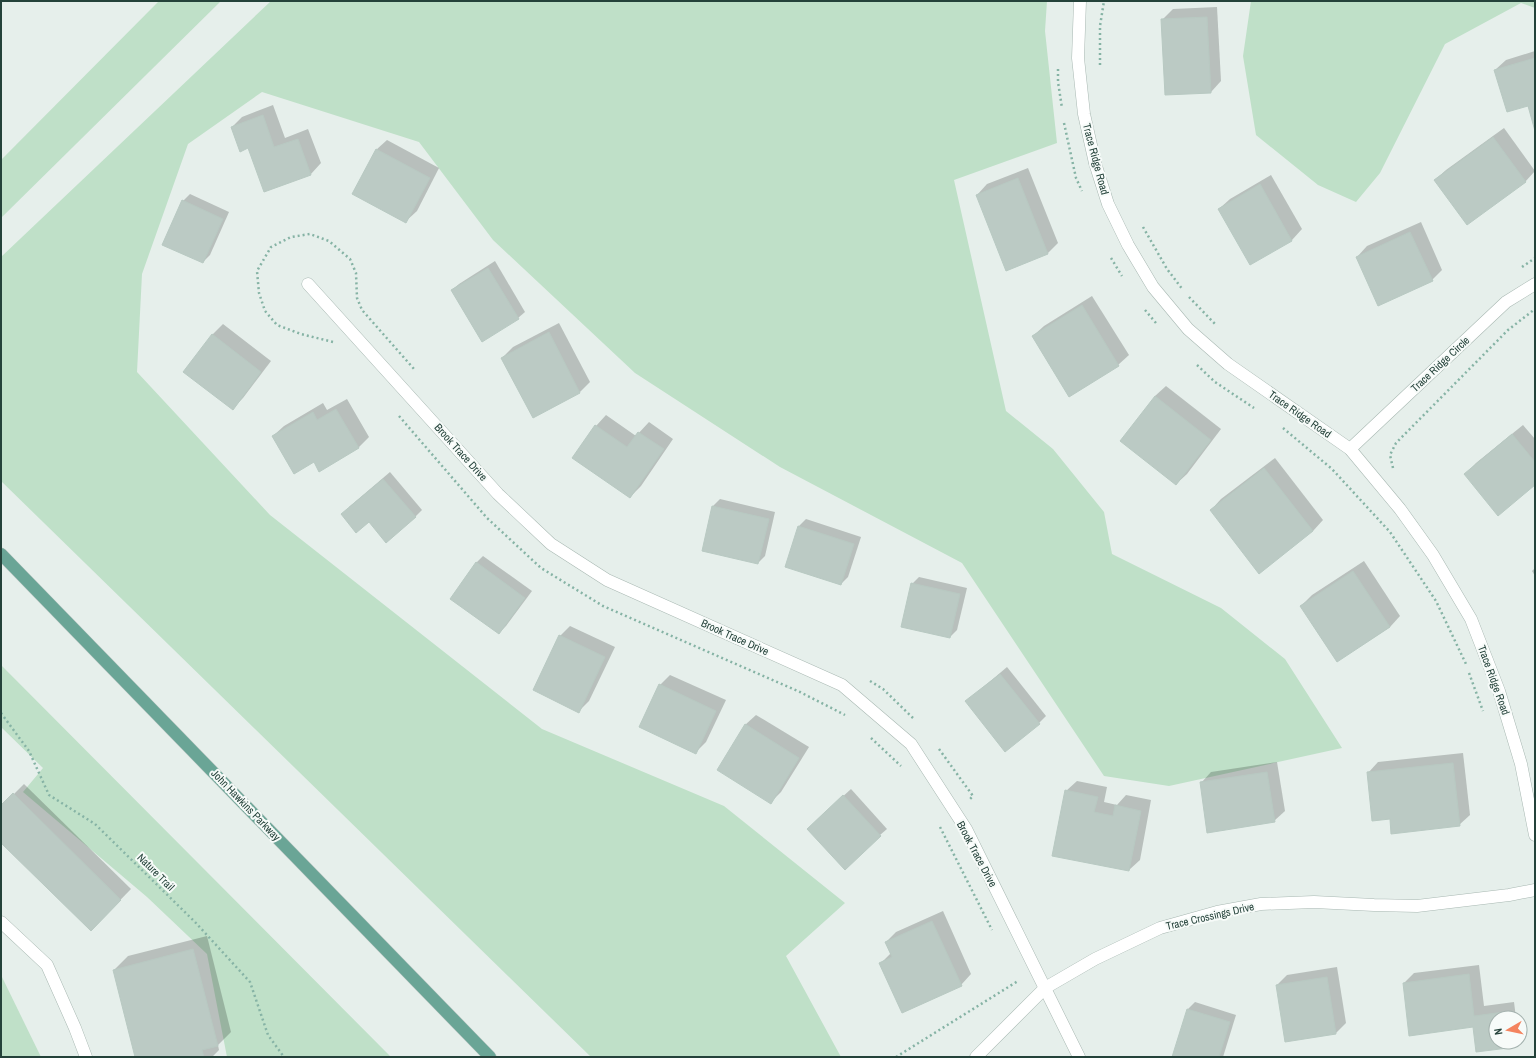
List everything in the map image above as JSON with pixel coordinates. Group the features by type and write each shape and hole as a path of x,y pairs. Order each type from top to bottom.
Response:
{"main road":[{"name":"John Hawkins Parkway","path":"1,554 490,1057"}],"street":[{"name":"Trace Ridge Road","path":"1080,1 1078,58 1084,114 1095,164 1108,204 1128,245 1154,286 1188,329 1228,364 1350,449 1400,509 1433,555 1471,619 1499,691 1521,764 1535,835"},
{"name":"Brook Trace Drive","path":"308,284 498,494 551,544 607,580 842,685 911,744 966,829 1079,1057"},
{"name":"Trace Ridge Circle","path":"1350,449 1506,302 1535,284"},
{"name":"Trace Crossings Drive","path":"976,1057 1045,988 1095,959 1160,928 1218,912 1261,904 1314,902 1374,906 1416,906 1509,895 1535,890"},
{"path":"1,922 47,965 86,1057"}],"path":[{"path":"1100,72 1100,26 1104,1"},
{"path":"1140,220 1167,269 1186,295 1216,326"},
{"path":"1522,268 1535,258"},
{"path":"1394,470 1390,455 1396,443 1508,330 1535,309"},
{"name":"Nature Trail","path":"1,713 29,751 49,795 95,824 195,922 250,982 268,1035 284,1057"},
{"path":"896,1057 1018,980 1031,1003"}],"green space":[{"path":"159,1 221,1 1,218 1,160"},
{"path":"271,1 1047,1 1045,31 1057,143 954,180 1006,411 1053,449 1104,512 1112,554 1221,608 1285,659 1342,748 1169,786 1104,776 962,563 780,467 635,373 493,240 419,142 262,92 188,144 142,274 137,372 270,515 542,729 724,806 845,903 786,956 841,1057 591,1057 1,481 1,257"},
{"path":"1251,1 1535,1 1535,8 1521,3 1445,44 1380,173 1356,202 1318,185 1256,135 1243,56"},
{"path":"1,665 391,1057 227,1057 207,954 147,897 23,792 43,768 1,727"},
{"path":"1,975 41,1057 1,1057"}],"building":[{"path":"1207,17 1211,93 1165,95 1161,19"},
{"path":"1535,58 1535,131 1528,106 1507,112 1494,70"},
{"path":"263,115 274,147 298,139 311,175 264,192 248,148 240,152 231,127"},
{"path":"1493,137 1526,182 1467,225 1434,180"},
{"path":"376,149 430,178 406,223 352,194"},
{"path":"1018,178 1048,254 1006,271 976,195"},
{"path":"1260,184 1292,241 1250,265 1218,209"},
{"path":"182,200 223,219 203,263 162,245"},
{"path":"1410,232 1433,281 1378,306 1356,257"},
{"path":"488,268 519,319 482,342 451,290"},
{"path":"1082,305 1119,366 1069,397 1032,336"},
{"path":"549,332 580,393 533,418 501,358"},
{"path":"212,334 261,372 233,410 183,372"},
{"path":"1155,396 1211,440 1176,485 1120,441"},
{"path":"336,409 359,448 319,472 314,462 294,474 272,436 313,412 317,420"},
{"path":"595,425 627,447 638,432 664,449 630,498 572,458"},
{"path":"1512,434 1535,462 1535,485 1498,516 1464,474"},
{"path":"1264,468 1313,531 1259,574 1210,510"},
{"path":"383,479 416,517 386,543 369,522 356,533 341,514"},
{"path":"712,506 769,519 758,564 702,551"},
{"path":"798,526 854,544 841,585 785,567"},
{"path":"476,562 525,598 499,634 450,599"},
{"path":"1353,571 1390,627 1337,662 1300,606"},
{"path":"911,583 960,594 950,638 901,627"},
{"path":"559,635 605,657 579,713 533,690"},
{"path":"1000,674 1040,724 1005,752 965,701"},
{"path":"659,684 716,711 696,754 639,727"},
{"path":"745,724 799,758 771,804 717,770"},
{"path":"1453,763 1460,826 1391,834 1390,819 1372,821 1367,772"},
{"path":"1267,772 1275,822 1207,833 1200,782"},
{"path":"1065,790 1098,797 1094,812 1113,816 1115,805 1141,811 1129,871 1052,856"},
{"path":"13,793 121,900 91,931 1,843 1,805"},
{"path":"843,795 881,836 845,870 807,829"},
{"path":"932,921 962,986 902,1013 879,963 892,957 885,942"},
{"path":"193,949 218,1046 202,1050 204,1057 135,1057 113,970"},
{"path":"1469,974 1474,1016 1488,1014 1488,1050 1492,1050 1476,1052 1473,1027 1409,1036 1403,983"},
{"path":"1327,977 1336,1034 1285,1042 1276,985"},
{"path":"1187,1009 1230,1022 1219,1057 1172,1057"}]}
